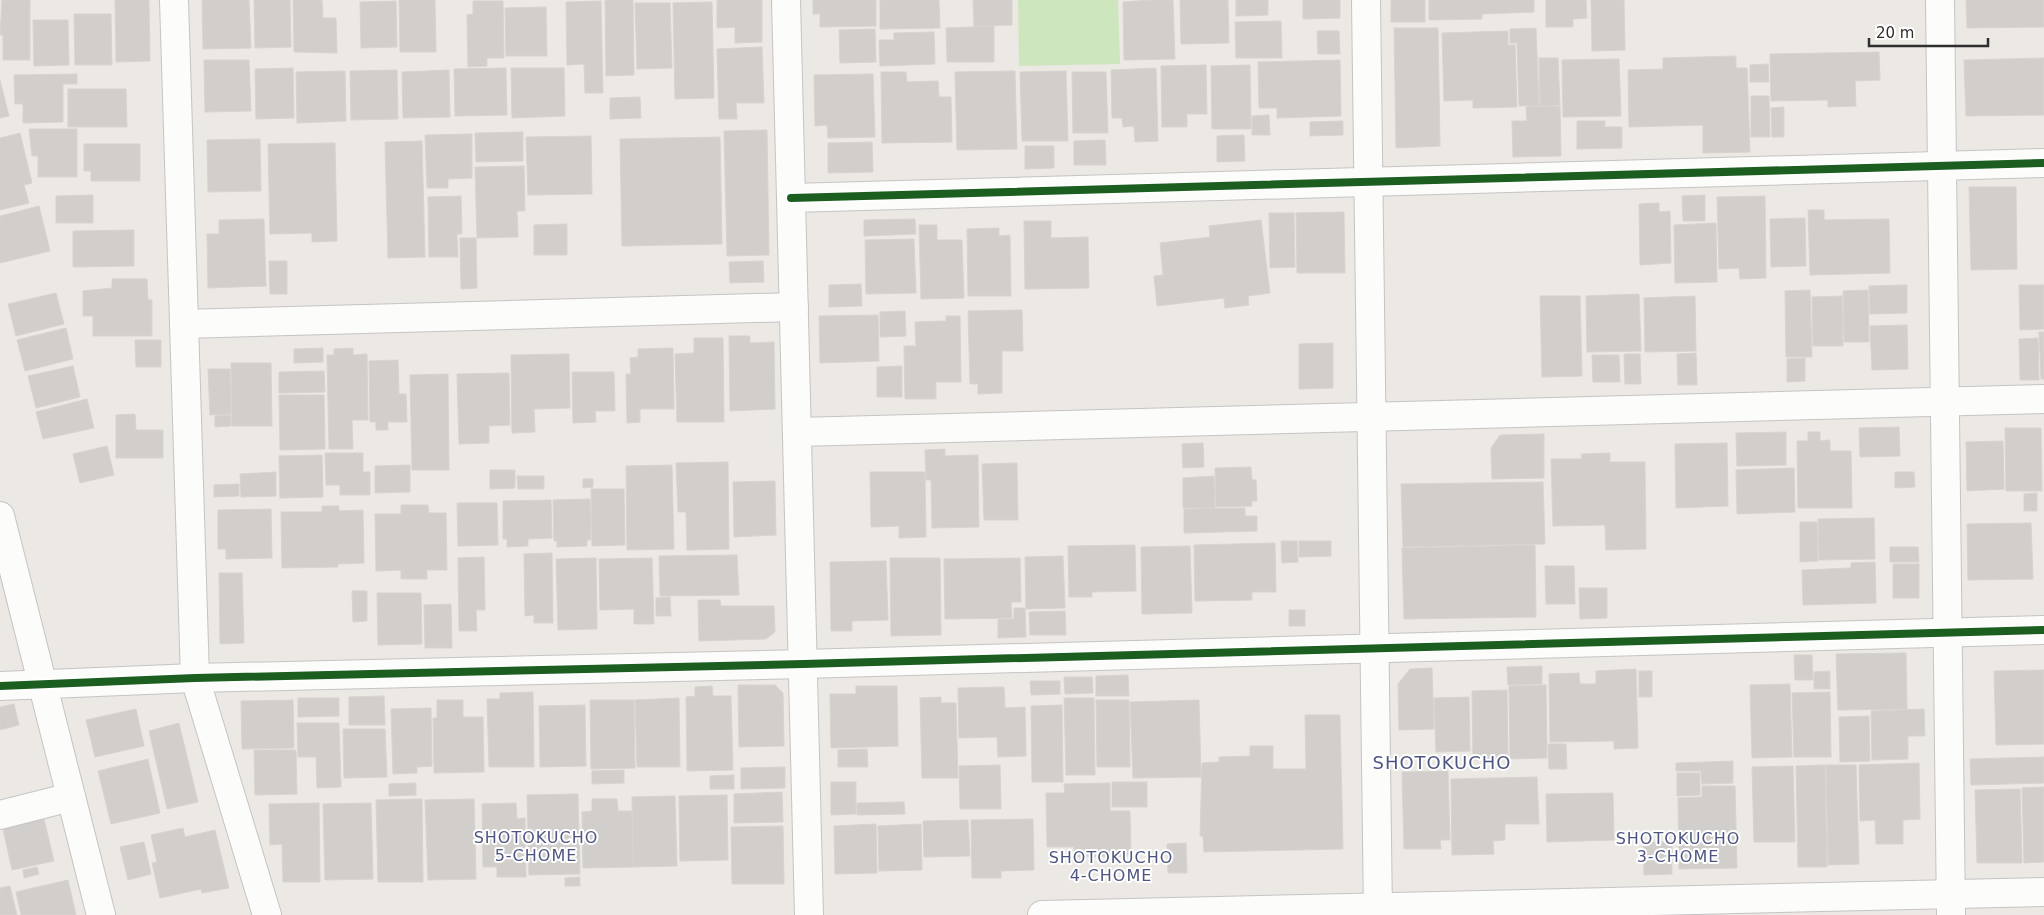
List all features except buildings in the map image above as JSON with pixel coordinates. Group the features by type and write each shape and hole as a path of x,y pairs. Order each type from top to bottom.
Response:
{"street":[{"path":"174,0 195,678 267,915"},
{"path":"786,0 809,915"},
{"path":"1366,0 1378,911"},
{"path":"1940,0 1949,633 1950,905"},
{"path":"791,198 2044,163"},
{"path":"184,324 794,307"},
{"path":"797,432 2044,400"},
{"path":"0,516 101,915"},
{"path":"0,686 195,678 803,664 2044,630"},
{"path":"0,815 71,797"},
{"path":"1042,915 1950,905 2044,892"}],"green space":[{"path":"1018,0 1118,0 1120,64 1019,66"}],"cycle path":[{"path":"791,198 2044,163"},
{"path":"0,686 195,678 803,664 2044,630"}],"district":[{"name":"SHOTOKUCHO","path":"1442,763"},
{"name":"SHOTOKUCHO 5-CHOME","path":"536,846"},
{"name":"SHOTOKUCHO 3-CHOME","path":"1678,847"},
{"name":"SHOTOKUCHO 4-CHOME","path":"1111,866"}]}
